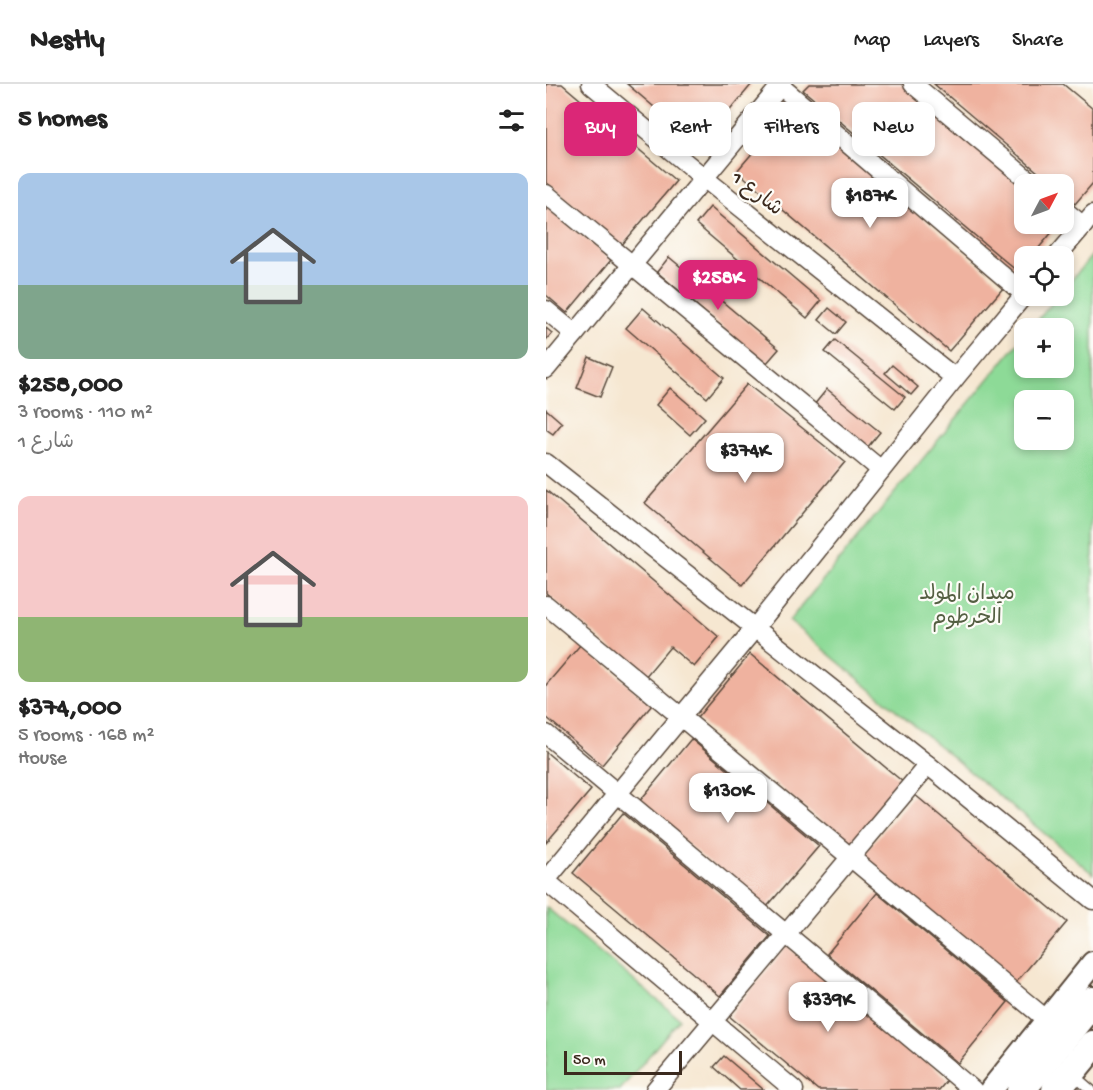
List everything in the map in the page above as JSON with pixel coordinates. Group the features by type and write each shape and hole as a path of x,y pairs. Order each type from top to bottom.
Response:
{"main road":[{"path":"1020,1079 1093,1001"},
{"path":"1072,1087 1093,1046"}],"street":[{"name":"شارع 1","path":"591,84 704,178 955,378"},
{"path":"914,84 1022,174"},
{"path":"546,369 780,85 1014,286"},
{"path":"546,194 881,470"},
{"path":"1066,246 1088,220 1074,214"},
{"path":"794,1090 546,880 754,629 1015,306"},
{"path":"546,310 575,334"},
{"path":"546,463 928,765 1093,900"},
{"path":"546,605 1047,1020"},
{"path":"546,734 973,1090"},
{"path":"659,1088 712,1020 928,765"},
{"path":"991,1090 1020,1079 1047,1020 1093,963"},
{"path":"1072,1087 1093,1058"}],"green space":[{"name":"ميدان المولد الخرطوم","path":"1093,254 1093,874 789,621 1014,348 1014,378 1074,378 1074,318 1039,318 1050,306 1074,306 1074,277"},
{"path":"546,907 680,1019 620,1090 546,1090"}],"building":[{"path":"546,84 562,84 583,102 564,102 564,156 637,156 637,148 676,181 621,246 546,182"},
{"path":"627,84 752,84 731,109 731,102 649,103"},
{"path":"809,84 904,84 925,102 852,102 852,131 840,121 840,102 817,102 803,90"},
{"path":"934,84 1063,84 1093,109 1093,183 1075,204 1074,174 1040,174"},
{"path":"935,111 1014,178 1014,234 1051,234 1040,246 1014,246 1014,269 881,156 935,156"},
{"path":"840,148 1004,287 949,351 737,171 750,156 840,156"},
{"path":"546,205 611,260 567,313 546,295"},
{"path":"710,207 821,301 807,318 696,224"},
{"path":"669,257 779,349 766,364 657,272"},
{"path":"643,308 724,378 707,398 626,328"},
{"path":"829,308 846,322 836,334 819,320"},
{"path":"546,328 552,333 546,340"},
{"path":"835,340 905,397 895,409 825,352"},
{"path":"589,357 612,367 600,397 577,388"},
{"path":"892,365 918,387 911,395 885,373"},
{"path":"747,384 845,462 742,585 645,503"},
{"path":"670,388 705,418 690,435 656,405"},
{"path":"827,389 880,432 867,448 814,405"},
{"path":"546,409 562,423 553,434 546,429"},
{"path":"546,490 719,637 694,667 670,647 645,677 546,593"},
{"path":"581,644 652,705 602,765 546,717 546,685"},
{"path":"750,654 903,782 850,846 697,718"},
{"path":"691,739 819,846 765,909 638,803"},
{"path":"546,752 591,790 546,843"},
{"path":"914,794 1067,922 1014,985 861,857"},
{"path":"623,813 770,936 720,996 573,873"},
{"path":"877,893 1008,1002 958,1063 827,954"},
{"path":"787,946 948,1079 939,1090 818,1090 729,1016"},
{"path":"724,1056 764,1090 740,1090 714,1067"}]}
